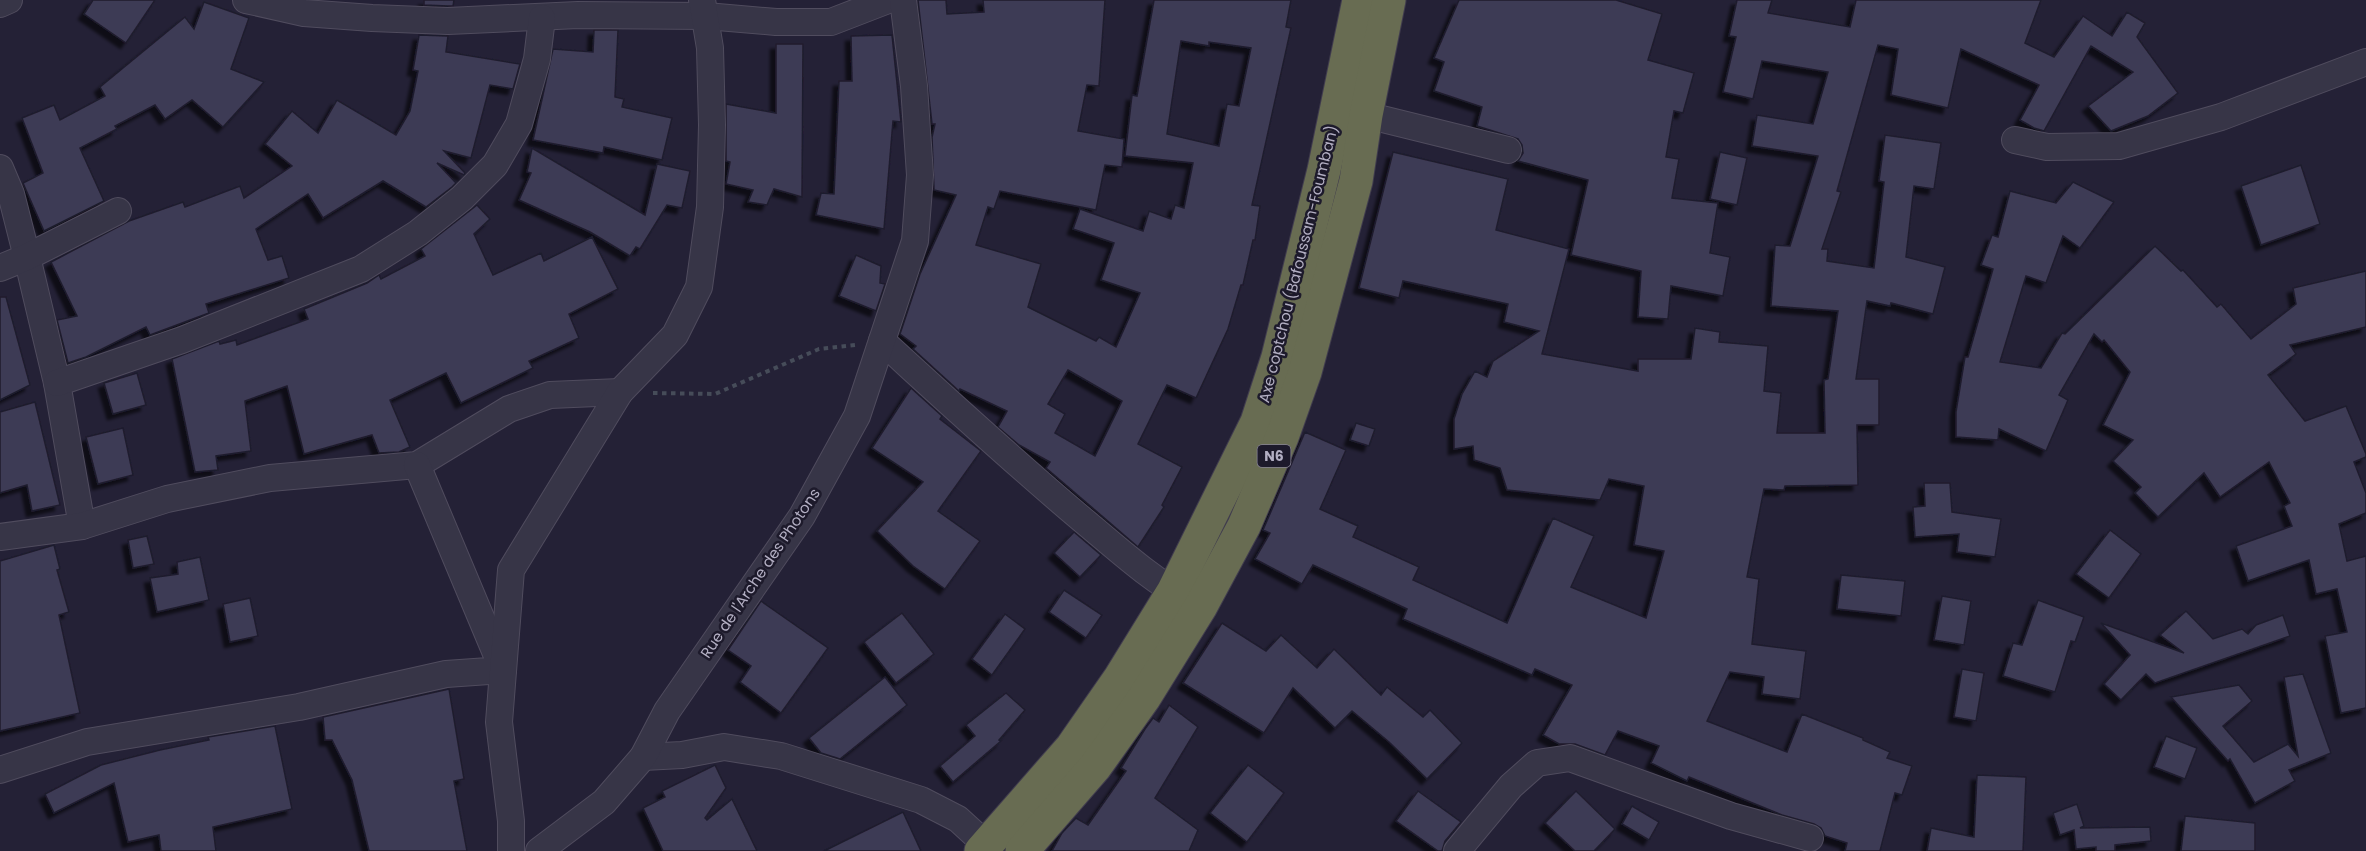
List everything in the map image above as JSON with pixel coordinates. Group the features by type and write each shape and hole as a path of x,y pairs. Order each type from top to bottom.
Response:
{"highway":[{"name":"Axe coptchou (Bafoussam-Foumban)","path":"1022,851 1095,767 1144,698 1187,599 1257,422 1278,357 1324,170 1359,0"},
{"name":"Axe coptchou (Bafoussam-Foumban)","path":"987,849 1072,747 1120,678 1187,599 1244,526 1282,437 1305,372 1325,300 1356,181 1366,115 1389,0"},
{"path":"1292,294 1325,300"}],"street":[{"path":"0,4 9,0"},
{"path":"246,0 304,13 334,8 448,21 704,8 776,22 831,22 888,0"},
{"name":"Rue de l'Arche des Photons","path":"539,851 604,802 644,757 668,711 802,516 857,416 915,241 920,174 915,86 903,0"},
{"path":"511,851 511,821 499,722 511,570 620,392 675,334 699,287 710,207 712,125 710,48 704,8"},
{"path":"57,383 182,340 361,269 418,233 462,198 495,165 519,124 537,59 542,18"},
{"path":"2015,140 2047,147 2119,146 2221,117 2366,62"},
{"path":"1366,115 1508,150"},
{"path":"0,168 11,194 57,383 82,526"},
{"path":"0,268 118,212"},
{"path":"882,341 1025,472 1187,599"},
{"path":"0,537 82,526 167,499 270,478 417,465 509,409 550,395 620,392"},
{"path":"417,465 503,670"},
{"path":"0,770 87,742 299,707 446,674 503,670"},
{"path":"644,757 682,755 724,747 781,756 921,800 958,819 987,849"},
{"path":"1456,851 1511,786 1537,763 1570,758 1731,816 1810,838"}],"path":[{"path":"620,392 714,394 819,349 882,341"}],"building":[{"path":"93,0 155,0 126,43 84,14"},
{"path":"424,0 454,0 453,6 448,6 424,5"},
{"path":"918,0 946,0 947,14 984,12 983,0 1105,0 1099,86 1087,85 1078,131 1124,139 1122,167 1105,165 1096,210 1000,191 994,209 988,207 976,245 1041,264 1028,307 1096,341 1099,337 1116,347 1140,293 1101,280 1114,243 1073,229 1080,209 1143,231 1149,211 1171,219 1175,205 1184,208 1193,163 1125,156 1132,95 1137,96 1154,0 1291,0 1286,27 1291,28 1252,205 1260,206 1255,240 1253,240 1243,285 1241,285 1228,329 1196,398 1167,385 1138,444 1182,467 1162,505 1164,507 1138,547 1046,468 1050,462 1019,445 998,427 1007,411 960,389 959,391 913,349 916,346 900,334 920,274 956,195 934,190 932,137 935,124 932,124","holes":["1181,41 1209,46 1209,42 1251,48 1239,106 1227,104 1219,146 1167,134","1068,370 1122,401 1095,456 1055,433 1065,414 1048,404"]},
{"path":"1459,0 1616,0 1662,14 1648,60 1694,73 1683,113 1674,111 1666,157 1679,159 1672,198 1718,203 1710,253 1730,257 1723,296 1671,286 1668,319 1638,317 1641,271 1571,255 1588,180 1518,161 1523,153 1518,139 1477,126 1482,107 1434,91 1444,62 1434,58"},
{"path":"1737,0 1772,0 1768,13 1850,27 1856,0 2041,0 2025,43 2054,57 2083,16 2112,36 2127,12 2145,23 2137,37 2178,93 2148,116 2111,131 2088,106 2133,72 2091,46 2044,131 2020,120 2039,85 1961,49 1948,108 1891,95 1898,49 1878,45 1837,191 1841,192 1822,249 1828,249 1827,261 1874,268 1884,182 1879,181 1885,135 1941,143 1934,189 1914,186 1906,257 1945,267 1933,314 1891,303 1890,306 1867,301 1856,379 1879,379 1879,425 1857,425 1858,485 1785,486 1784,490 1764,489 1747,577 1759,579 1752,644 1806,651 1800,699 1762,694 1764,677 1730,672 1707,721 1787,752 1802,714 1863,738 1890,752 1887,758 1912,766 1902,795 1895,793 1880,851 1845,851 1847,843 1825,836 1821,828 1814,824 1782,815 1689,777 1687,781 1651,763 1659,746 1618,731 1605,755 1575,744 1559,744 1543,735 1572,685 1535,669 1532,675 1403,619 1407,609 1313,565 1302,584 1255,559 1270,533 1263,530 1305,432 1346,450 1320,509 1358,526 1353,537 1419,567 1413,580 1507,623 1553,518 1594,536 1571,587 1646,618 1664,551 1634,545 1644,486 1609,479 1600,500 1507,490 1500,468 1474,460 1473,446 1454,449 1454,419 1462,394 1475,371 1487,377 1493,361 1539,331 1504,322 1508,304 1403,281 1399,298 1359,288 1393,152 1508,179 1496,230 1569,249 1542,354 1638,371 1638,359 1691,359 1695,328 1720,332 1719,342 1768,346 1764,391 1781,393 1777,433 1825,433 1824,380 1828,379 1838,311 1771,306 1775,245 1790,246 1818,156 1752,146 1757,115 1813,124 1828,72 1762,61 1753,99 1723,92 1736,37 1729,36"},
{"path":"204,2 249,18 231,69 264,82 223,127 192,100 165,119 155,105 115,126 117,129 80,148 104,201 44,231 23,183 43,173 22,118 54,105 60,120 105,96 100,87 185,17 194,29"},
{"path":"594,30 618,30 615,97 624,99 622,107 672,118 662,160 604,147 603,153 533,140 553,49 593,52"},
{"path":"419,35 448,36 446,52 520,64 513,89 490,85 471,158 444,151 465,173 464,175 437,163 456,183 452,187 426,207 383,181 323,218 308,194 256,229 268,260 282,256 289,278 206,304 209,313 150,335 146,327 86,357 68,363 57,320 77,316 51,262 129,221 183,202 185,207 240,186 244,198 292,166 265,144 292,111 318,133 337,100 396,135 410,111 418,71 413,70"},
{"path":"892,35 901,122 893,121 884,229 816,215 821,193 834,194 839,81 852,81 851,36"},
{"path":"776,44 803,44 802,197 774,189 767,205 748,202 753,190 726,184 730,162 726,161 726,104 776,113"},
{"path":"532,148 645,215 657,164 690,171 682,208 667,205 640,249 636,247 630,256 590,232 519,200 531,173 527,172"},
{"path":"1720,152 1747,158 1737,205 1710,199"},
{"path":"2301,165 2320,224 2261,245 2241,186"},
{"path":"2073,182 2114,202 2080,248 2063,236 2046,283 2026,276 2000,362 2041,368 2062,333 2065,334 2155,246 2181,271 2183,270 2217,307 2221,304 2251,339 2296,304 2293,288 2366,271 2366,327 2290,345 2296,354 2268,375 2305,421 2346,406 2366,454 2366,457 2354,462 2366,493 2366,513 2339,524 2347,561 2366,556 2366,708 2341,713 2325,636 2347,632 2337,589 2316,594 2309,560 2248,581 2236,546 2292,526 2284,506 2290,503 2269,462 2220,497 2204,473 2158,517 2135,493 2141,487 2113,461 2133,440 2103,425 2130,372 2104,340 2102,342 2094,334 2059,395 2068,400 2046,451 1999,429 1998,440 1956,437 1956,412 1965,357 1968,357 1993,269 1981,265 1992,235 1998,237 2010,191 2056,203"},
{"path":"477,205 490,219 474,234 493,275 541,253 544,261 592,237 618,289 569,314 579,338 529,361 533,368 461,403 446,373 390,400 410,447 399,452 379,453 372,435 304,454 287,386 245,401 251,451 216,456 218,470 195,472 172,359 219,341 220,344 236,340 237,345 308,319 304,309 367,283 379,275 381,279 425,256 421,249"},
{"path":"856,255 881,266 880,283 885,284 876,311 839,296"},
{"path":"0,297 6,297 30,385 0,400"},
{"path":"137,373 146,405 113,414 104,383"},
{"path":"911,388 942,416 940,419 981,451 938,511 980,541 945,589 913,566 877,531 923,482 872,448"},
{"path":"35,402 60,505 32,511 27,485 0,493 0,412"},
{"path":"1356,423 1375,429 1369,446 1350,440"},
{"path":"123,428 133,475 98,484 86,437"},
{"path":"1924,483 1950,483 1952,512 2001,519 1995,557 1957,552 1959,534 1915,537 1913,507 1925,506"},
{"path":"2110,530 2141,554 2109,598 2076,574"},
{"path":"1074,532 1101,555 1080,577 1054,553"},
{"path":"147,536 154,564 133,568 128,540"},
{"path":"54,545 60,569 57,570 69,612 59,615 80,713 0,731 0,561"},
{"path":"200,557 209,600 157,612 150,578 178,574 177,562"},
{"path":"1841,575 1905,581 1901,616 1837,609"},
{"path":"1064,590 1102,615 1086,638 1049,612"},
{"path":"1942,596 1971,601 1964,645 1934,640"},
{"path":"250,598 258,636 230,642 223,604"},
{"path":"2038,600 2084,617 2075,642 2071,641 2055,692 2003,676 2013,643 2022,645"},
{"path":"761,601 828,648 781,713 740,682 751,666 728,650"},
{"path":"2186,611 2213,639 2242,629 2248,634 2256,625 2283,615 2290,636 2155,683 2146,674 2121,700 2104,684 2130,655 2101,623 2184,653 2160,635"},
{"path":"902,613 934,654 896,683 864,642"},
{"path":"1005,614 1025,629 992,675 972,659"},
{"path":"1222,623 1266,651 1281,635 1317,668 1334,649 1381,695 1387,687 1423,717 1430,710 1462,743 1427,779 1389,742 1352,711 1335,728 1293,688 1264,733 1183,683"},
{"path":"1962,669 1984,673 1976,721 1954,717"},
{"path":"2303,674 2331,753 2289,770 2295,781 2255,803 2230,759 2228,761 2171,697 2239,685 2252,701 2223,726 2254,762 2288,744 2298,756 2284,677"},
{"path":"885,677 907,705 840,759 821,753 809,738"},
{"path":"449,689 464,779 454,781 467,851 369,851 352,780 332,740 325,740 323,717"},
{"path":"1006,693 1025,710 999,740 1001,741 953,782 940,766 975,736 966,725"},
{"path":"1169,705 1198,727 1155,798 1198,830 1189,851 1052,851 1062,833 1076,818 1088,825 1126,771 1121,768 1145,729 1153,718 1159,722"},
{"path":"275,726 292,809 213,827 216,851 161,851 159,835 128,842 114,783 54,813 45,794 101,765 209,740 208,737"},
{"path":"2166,736 2197,748 2185,779 2154,767"},
{"path":"715,765 726,788 705,818 707,820 732,799 757,851 663,851 643,808 665,797 662,791"},
{"path":"1248,765 1284,793 1247,842 1210,813"},
{"path":"1977,775 2026,777 2023,851 1927,851 1931,828 1974,837"},
{"path":"1418,791 1461,822 1445,841 1442,851 1438,851 1396,821"},
{"path":"1576,791 1615,829 1594,851 1575,851 1545,823"},
{"path":"2077,804 2084,826 2080,828 2150,827 2151,841 2115,845 2115,851 2096,851 2096,847 2076,849 2074,830 2060,835 2053,813"},
{"path":"1632,806 1659,822 1649,840 1622,824"},
{"path":"903,812 921,851 824,851"},
{"path":"2185,816 2255,823 2255,851 2181,851"}]}
